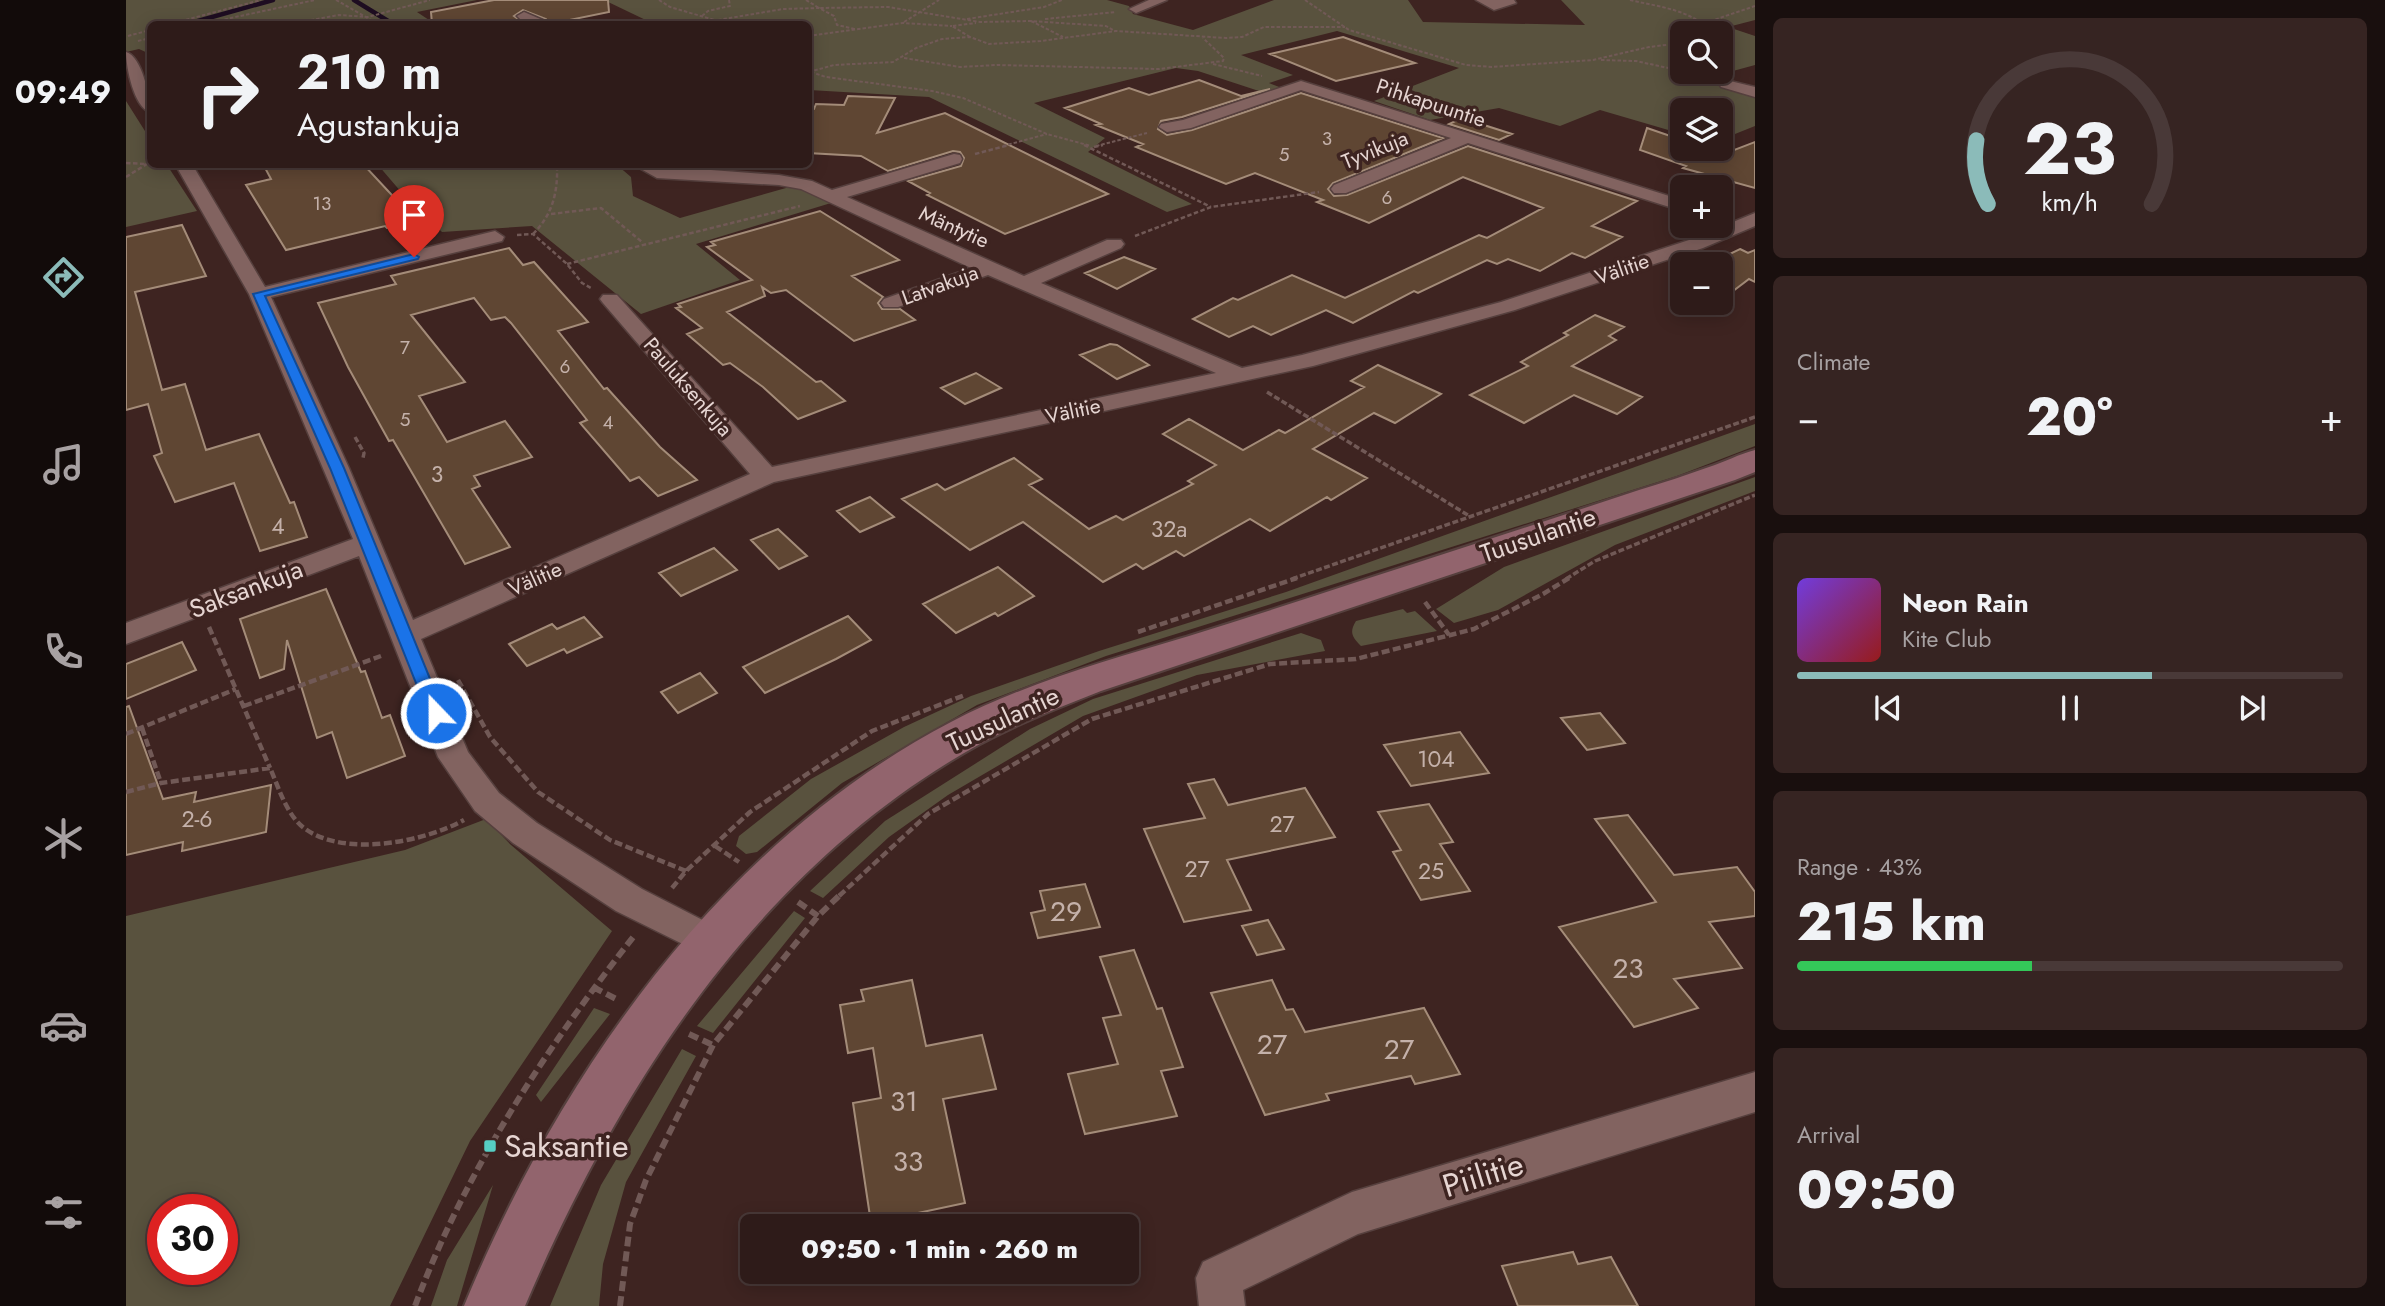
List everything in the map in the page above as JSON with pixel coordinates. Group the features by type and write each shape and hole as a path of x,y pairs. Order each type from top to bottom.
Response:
{"main road":[{"name":"Tuusulantie","path":"494,1306 541,1200 608,1082 684,973 768,880 823,831 874,791 930,754 985,723 1053,694 1437,569 1724,473 1755,460"}],"street":[{"path":"1136,9 1161,0"},
{"path":"1482,0 1494,6 1510,3 1504,0"},
{"path":"524,16 534,21"},
{"path":"126,56 146,89"},
{"name":"Pihkapuuntie","path":"1284,80 1670,202"},
{"path":"1726,84 1755,92"},
{"path":"1167,127 1185,125 1301,85"},
{"name":"Tyvikuja","path":"1340,189 1466,138"},
{"path":"831,196 954,159"},
{"path":"185,168 259,294 337,468 366,544 414,636 454,757 487,802 525,833 629,900 711,942"},
{"name":"Mäntytie","path":"648,168 657,173 779,180 806,185 989,268 1240,375"},
{"name":"Välitie","path":"414,636 766,476 1305,361 1508,306 1696,244 1739,221"},
{"path":"259,294 495,237"},
{"path":"1024,283 1114,244"},
{"name":"Latvakuja","path":"891,303 989,268"},
{"name":"Pauluksenkuja","path":"610,299 766,476"},
{"name":"Saksankuja","path":"126,634 366,544"},
{"name":"Piilitie","path":"1221,1292 1352,1214 1755,1092"}],"path":[{"path":"235,0 243,6"},
{"path":"182,21 261,0"},
{"path":"214,21 278,10 315,0"},
{"path":"336,0 375,21"},
{"path":"305,21 338,15 370,16 430,0"},
{"path":"659,0 670,7 718,20 783,9 870,5 980,22"},
{"path":"702,16 708,11 730,6 729,0"},
{"path":"806,0 814,2 834,16 837,25 855,29"},
{"path":"903,23 939,0"},
{"path":"965,20 1031,10 1062,0"},
{"path":"1305,0 1345,27 1466,65 1492,67 1593,60 1636,61"},
{"path":"1630,0 1682,11 1700,21"},
{"path":"1710,21 1755,6"},
{"path":"812,35 903,23 953,26 980,22 1030,21 1136,9"},
{"path":"1030,21 1106,26 1115,24 1119,12"},
{"path":"1030,21 1051,34 1066,38"},
{"path":"953,26 970,37 989,44 1116,31 1242,37 1264,27 1345,27"},
{"path":"1106,26 1116,31"},
{"path":"126,36 147,31"},
{"path":"812,70 834,65 881,64 903,58 916,48 935,41 970,37"},
{"path":"903,58 975,68 997,65 1159,69 1223,61 1224,58 1203,37"},
{"path":"1593,60 1670,44"},
{"path":"1618,54 1670,68"},
{"path":"1213,64 1237,72 1284,80"},
{"path":"812,72 826,77 932,91 963,98 1046,134 1093,148 1210,207"},
{"path":"1093,148 1167,127"},
{"path":"954,159 1046,134"},
{"path":"126,163 147,163"},
{"path":"126,177 147,164"},
{"path":"495,237 533,234 551,214 558,187 557,168"},
{"path":"1134,237 1210,207 1340,189"},
{"path":"567,264 643,242 759,218 831,196"},
{"path":"551,214 601,208 643,242"},
{"path":"533,234 567,264 582,283 610,299"},
{"path":"1240,375 1472,518"},
{"path":"354,433 364,453 363,462"},
{"path":"620,1306 630,1224 646,1180 713,1045 818,916 928,814 1092,719 1270,664 1356,659 1474,629 1544,594 1595,561 1755,495"},
{"path":"1425,602 1449,635"},
{"path":"200,606 293,817 306,831 322,839 351,844 396,841 460,823 487,802"},
{"path":"244,706 414,636 489,737 538,792 610,840 686,871 593,988 540,1063 490,1146 427,1272 415,1306"},
{"path":"126,734 236,689"},
{"path":"142,728 161,783"},
{"path":"126,792 161,783 270,768"}],"shaded area":[{"path":"126,0 477,0 417,12 430,21 147,21 147,53 139,49 126,52"},
{"path":"604,0 1107,0 1129,6 1133,14 1193,30 1274,0 1408,0 1423,22 1585,25 1561,0 1755,0 1755,20 1733,26 1733,21 1670,21 1670,84 1715,84 1755,95 1755,126 1733,135 1733,98 1670,98 1670,130 1600,110 1560,126 1499,108 1430,120 1374,101 1459,68 1337,31 1241,55 1293,75 1269,83 1282,88 1265,93 1198,71 1176,68 1034,103 1105,138 1088,152 1192,204 1167,212 929,97 812,90 812,21 648,21"},
{"path":"1733,29 1755,36 1755,65 1733,71"},
{"path":"126,101 147,134 147,168 169,168 197,211 126,227"},
{"path":"381,168 620,168 631,177 633,196 680,218 793,186 831,203 696,244 740,280 641,314 532,226 442,232 408,200"},
{"path":"1755,424 1755,446 1677,476 1106,656 977,705 842,783 757,852 746,854 736,846 739,836 811,779 904,727 971,696 1099,651 1286,592"},
{"path":"1755,477 1755,491 1615,545 1498,610 1454,623 1436,609 1504,567"},
{"path":"1403,609 1407,613 1415,611 1437,631 1361,646 1354,637 1352,631 1356,621"},
{"path":"1301,633 1321,640 1325,651 1197,675 1083,716 948,795 889,837 823,898 810,891 885,821 1030,729 1093,699"},
{"path":"486,819 511,845 612,931 470,1141 390,1306 126,1306 126,916 405,850"},
{"path":"794,911 805,918 713,1033 697,1026"},
{"path":"594,1008 610,1014 541,1102 536,1095"},
{"path":"682,1049 696,1056 626,1182 603,1264 599,1306 550,1306 601,1185"},
{"path":"493,1185 457,1306 431,1306 447,1260"}],"building":[{"path":"494,0 608,0 609,12 565,21 548,21 523,10 514,16 521,21 432,21 431,12"},
{"path":"1343,37 1415,63 1336,81 1270,54"},
{"path":"1199,80 1241,96 1270,89 1161,121 1158,129 1167,135 1192,130 1301,93 1443,138 1333,183 1328,189 1334,196 1347,195 1468,146 1637,201 1592,226 1622,237 1585,258 1572,253 1540,271 1508,259 1497,264 1487,260 1418,293 1414,291 1353,323 1326,310 1271,335 1253,326 1229,337 1193,319 1233,298 1238,300 1292,275 1345,298 1479,235 1487,238 1543,208 1463,177 1369,223 1317,202 1323,200 1255,173 1226,184 1136,147 1143,144 1096,125 1101,124 1065,108 1129,88 1149,95"},
{"path":"848,96 895,98 877,133 945,113 1108,194 1005,234 927,195 930,193 908,181 961,166 964,158 960,152 953,151 888,171 861,156 812,153 812,109 816,104 844,105"},
{"path":"1462,118 1512,134 1499,140 1449,124"},
{"path":"1647,128 1670,136 1670,160 1640,150"},
{"path":"1755,142 1755,188 1733,182 1733,175 1708,175 1683,168 1686,166 1672,161 1733,161 1733,151"},
{"path":"265,168 367,168 416,221 286,250 246,185 271,179"},
{"path":"820,211 899,260 852,276 883,297 878,303 882,309 900,309 915,320 854,341 786,290 771,293 762,287 765,296 727,312 816,382 821,381 845,401 798,419 763,387 730,363 723,365 687,334 702,328 676,308 681,307 678,304 752,280 707,247 715,245 711,242"},
{"path":"182,225 206,276 135,292 162,390 185,384 206,450 259,434 290,503 294,502 307,537 260,551 234,483 175,502 154,456 162,453 148,404 126,410 126,237"},
{"path":"509,248 523,265 534,262 588,322 558,331 604,389 607,388 660,447 697,480 658,496 639,477 630,481 580,423 587,420 511,323 505,317 491,320 474,298 411,315 465,382 419,396 447,442 505,421 532,457 474,476 480,486 472,489 510,547 465,564 393,440 389,441 348,367 318,303 396,284 391,276"},
{"path":"1740,249 1748,253 1755,250 1755,282 1749,279 1733,291 1733,252"},
{"path":"1124,257 1155,269 1117,289 1085,273"},
{"path":"1595,315 1624,327 1609,336 1616,340 1572,366 1642,397 1617,414 1574,395 1524,423 1470,395 1528,366 1521,362 1568,335 1564,333"},
{"path":"1110,344 1117,345 1149,365 1117,379 1080,355"},
{"path":"1378,365 1441,394 1395,423 1374,413 1313,449 1367,478 1331,500 1327,497 1270,531 1250,519 1184,556 1176,551 1143,569 1136,564 1103,582 1023,522 970,550 902,499 937,484 945,490 1014,458 1042,479 1029,485 1089,529 1116,516 1123,520 1193,484 1188,481 1216,465 1163,434 1189,419 1243,450 1279,430 1285,433 1364,387 1351,381"},
{"path":"976,373 1001,388 965,404 941,388"},
{"path":"870,497 894,517 860,532 837,511"},
{"path":"778,529 807,556 779,569 751,540"},
{"path":"714,548 737,570 681,596 659,573"},
{"path":"998,567 1034,596 998,616 995,613 956,633 923,604"},
{"path":"326,589 361,672 365,671 382,718 390,715 405,756 347,778 332,732 317,738 287,640 284,669 260,678 240,619"},
{"path":"848,616 871,640 836,659 765,693 743,667"},
{"path":"584,617 602,637 567,653 564,649 527,666 509,644 552,624 557,629"},
{"path":"182,642 196,670 126,699 126,664"},
{"path":"700,673 717,693 678,713 661,692"},
{"path":"129,706 163,799 196,792 194,802 271,785 266,832 182,851 183,842 126,855 126,707"},
{"path":"1600,713 1625,743 1587,750 1561,718"},
{"path":"1460,732 1489,773 1411,786 1384,745"},
{"path":"1214,779 1228,805 1305,788 1335,837 1227,860 1251,910 1184,922 1144,829 1205,818 1188,784"},
{"path":"1429,804 1453,842 1440,844 1470,891 1421,900 1393,852 1401,850 1378,812"},
{"path":"1628,815 1674,875 1737,867 1755,892 1755,916 1709,922 1742,968 1674,979 1698,1008 1634,1027 1559,927 1656,902 1595,819"},
{"path":"1085,884 1100,927 1038,938 1031,913 1045,910 1040,891"},
{"path":"1268,920 1284,949 1257,955 1242,926"},
{"path":"1134,950 1157,1009 1162,1008 1183,1067 1161,1071 1177,1116 1085,1134 1068,1074 1118,1064 1103,1018 1121,1015 1100,957"},
{"path":"912,980 926,1046 982,1035 996,1089 943,1099 965,1203 913,1214 870,1214 853,1103 881,1098 873,1048 848,1053 840,1005 864,1001 861,990"},
{"path":"1272,980 1286,1010 1293,1009 1305,1032 1424,1008 1460,1074 1415,1084 1411,1076 1326,1094 1329,1100 1265,1115 1211,993"},
{"path":"1573,1252 1578,1264 1611,1257 1638,1306 1518,1306 1502,1266"}],"waterway":[{"path":"198,21 273,0"},
{"path":"354,0 388,21"}],"place":[{"name":"Saksantie","path":"490,1146"}],"route":[{"path":"414,257 259,294 337,468 436,713"}]}
